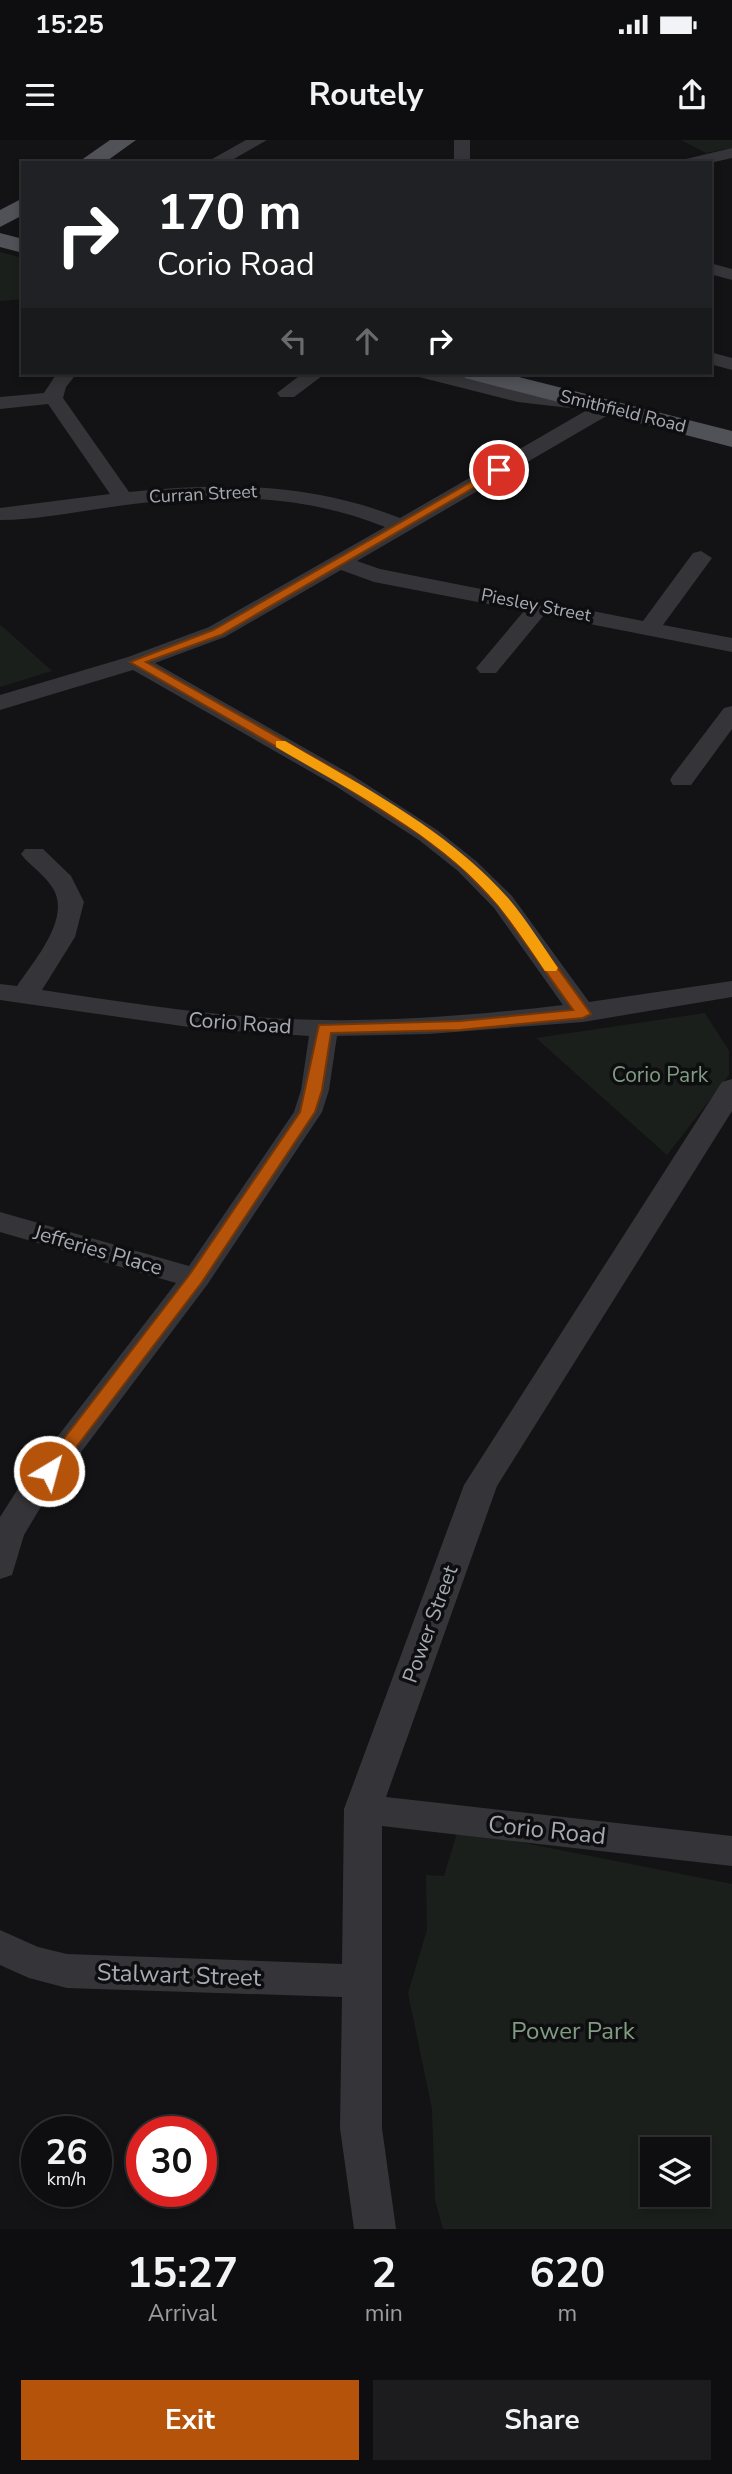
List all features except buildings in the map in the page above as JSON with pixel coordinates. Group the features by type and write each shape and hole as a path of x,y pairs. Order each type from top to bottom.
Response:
{"main road":[{"path":"91,161 125,140"},
{"path":"0,220 21,206"},
{"path":"0,240 21,245"},
{"name":"Smithfield Road","path":"482,375 732,439"},
{"path":"504,375 597,399 608,407 631,407 732,431"},
{"name":"Smithfield Road","path":"524,375 732,425"}],"street":[{"path":"217,161 259,140"},
{"path":"462,140 462,161"},
{"path":"700,161 732,153"},
{"path":"712,269 732,275"},
{"path":"712,359 732,364"},
{"path":"65,375 56,386 53,398 124,499"},
{"path":"287,393 313,375"},
{"path":"434,375 530,398 608,407"},
{"path":"0,403 53,398"},
{"path":"0,703 136,662 217,632 608,407"},
{"name":"Curran Street","path":"0,514 18,514 183,492 264,491 319,498 402,526"},
{"path":"650,628 701,558"},
{"name":"Piesley Street","path":"341,562 374,575 732,645"},
{"path":"488,668 540,606"},
{"path":"136,662 343,780 428,835 467,866 503,902 583,1014"},
{"path":"682,780 732,713"},
{"path":"12,994 64,930 71,902 63,883 34,854"},
{"name":"Corio Road","path":"12,994 191,1020 324,1028 460,1026 728,998"},
{"path":"2,1544 33,1492 196,1278 308,1112 315,1090 324,1028"},
{"name":"Power Street","path":"375,2229 361,2128 363,1809 481,1485 732,1088"},
{"name":"Jefferies Place","path":"0,1222 196,1278"},
{"name":"Corio Road","path":"363,1809 732,1851"},
{"name":"Stalwart Street","path":"0,1946 29,1961 67,1971 362,1981"}],"green space":[{"path":"681,140 732,140 732,148 706,153"},
{"path":"0,252 21,257 21,299 0,301"},
{"path":"0,625 4,628 52,671 0,687"},
{"name":"Corio Park","path":"705,1013 729,1051 729,1075 667,1155 536,1038"},
{"name":"Power Park","path":"458,1830 732,1884 732,2229 443,2229 435,2200 432,2109 408,1993 427,1930 426,1875 444,1876"}],"slow traffic":[{"path":"280,744 389,807 467,866 503,902 550,968"}],"route":[{"path":"49,1471 196,1278 308,1112 315,1090 324,1028 460,1026 583,1014 503,902 467,866 428,835 389,807 136,662 217,632 499,470"}]}
